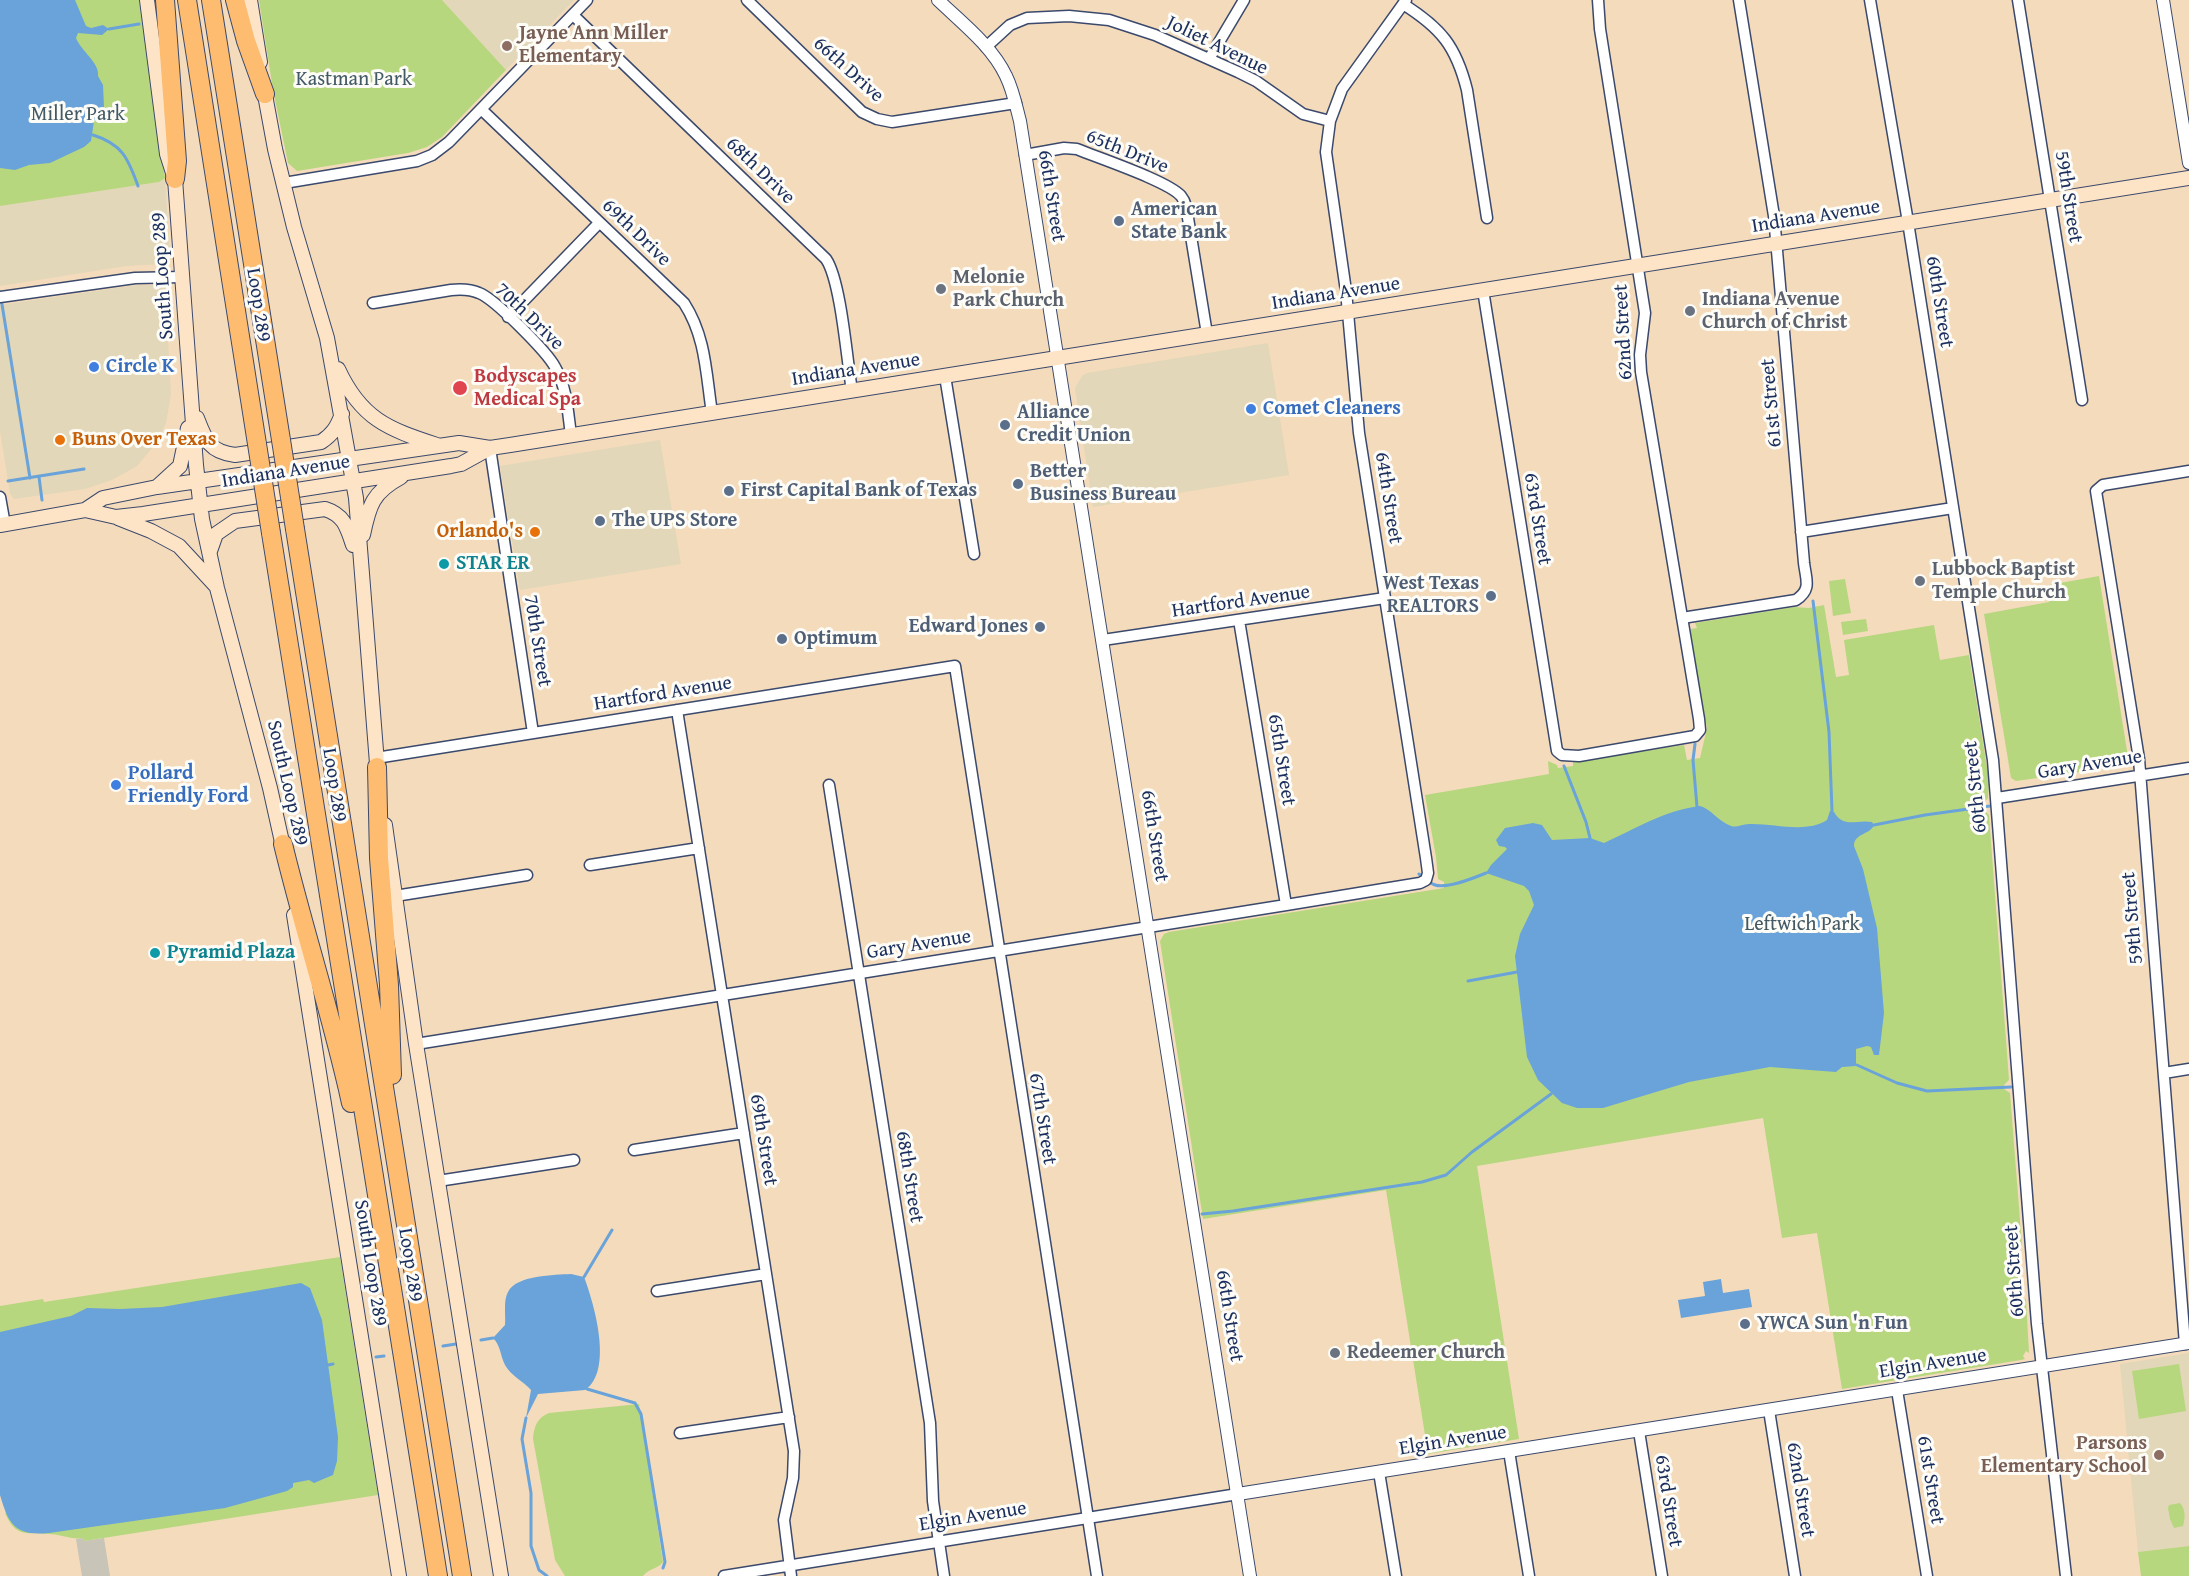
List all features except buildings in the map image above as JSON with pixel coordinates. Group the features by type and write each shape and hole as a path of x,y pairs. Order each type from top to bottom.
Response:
{"highway":[{"path":"165,0 177,161 175,179"},
{"name":"Loop 289","path":"187,0 438,1576"},
{"name":"Loop 289","path":"211,0 462,1576"},
{"path":"235,0 265,94"},
{"path":"377,762 379,858 389,996 394,1148"},
{"path":"282,844 301,919 330,1014 397,1322"}],"main road":[{"name":"South Loop 289","path":"147,0 165,121 167,154 175,179 200,505 217,588 282,844 399,1576"},
{"path":"250,0 265,94 284,183 327,338 350,460 377,762 395,897 416,1044 501,1576"},
{"name":"Indiana Avenue","path":"85,510 103,498 157,487 459,443 490,448 2189,178"},
{"path":"327,338 346,388 362,408 394,431 439,446"},
{"path":"192,408 205,438 214,449 235,455 321,442 331,436 338,427 342,414"},
{"path":"157,487 180,466 192,408"},
{"name":"Indiana Avenue","path":"2,525 85,510 116,517 405,474 461,464 490,448"},
{"path":"359,564 370,502 389,483 405,474"},
{"path":"209,553 216,534 234,521 325,508 335,512 344,520 359,564"},
{"path":"116,517 179,546 217,588"}],"street":[{"path":"284,183 424,158 440,149 587,0"},
{"name":"66th Drive","path":"747,0 862,112 877,119 892,122 1016,103"},
{"name":"66th Street","path":"938,0 986,47 1006,76 1016,103 1250,1576"},
{"path":"1209,59 1244,0"},
{"name":"62nd Street","path":"1598,0 1600,29 1645,313 1640,355 1641,372 1699,719 1698,733"},
{"name":"61st Street","path":"1682,618 1796,600 1804,594 1807,586 1774,216 1739,0"},
{"name":"60th Street","path":"1870,0 1908,222 1993,760 2041,1367 2066,1576"},
{"name":"59th Street","path":"2018,0 2082,400"},
{"path":"2163,0 2189,163"},
{"path":"1405,2 1429,21 1443,37 1462,72 1467,90 1486,218"},
{"name":"64th Street","path":"1405,2 1342,89 1330,121 1326,152 1348,312 1359,432 1426,858 1428,873 1426,880"},
{"name":"68th Drive","path":"573,15 826,259 832,270 837,292 852,391"},
{"name":"Joliet Avenue","path":"986,47 1010,25 1018,21 1051,16 1109,20 1130,26 1209,59 1256,81 1303,114 1330,121"},
{"name":"69th Drive","path":"481,110 684,303 692,315 702,342 712,413"},
{"name":"65th Drive","path":"1025,155 1064,148 1077,149 1185,192 1207,334"},
{"path":"508,317 599,223"},
{"path":"0,297 135,278 182,277"},
{"name":"70th Drive","path":"373,303 464,289 480,293 508,317 556,368 566,402 571,435"},
{"name":"63rd Street","path":"1483,290 1557,751 1562,755 1579,756 1685,738 1698,733"},
{"path":"945,376 974,554"},
{"name":"70th Street","path":"490,448 533,733"},
{"name":"59th Street","path":"2187,1344 2140,776 2097,491 2103,485 2189,471"},
{"path":"0,497 2,525"},
{"path":"1801,532 1953,508"},
{"name":"Hartford Avenue","path":"1103,640 1385,598"},
{"name":"65th Street","path":"1239,620 1286,906"},
{"name":"Hartford Avenue","path":"377,762 533,733 955,666"},
{"name":"67th Street","path":"955,666 1096,1576"},
{"name":"69th Street","path":"677,710 795,1459 784,1520 790,1571"},
{"name":"Gary Avenue","path":"1997,798 2189,768"},
{"name":"68th Street","path":"829,785 930,1423 933,1501 944,1576"},
{"path":"590,865 699,848"},
{"path":"395,897 527,875"},
{"name":"Gary Avenue","path":"416,1044 858,972 1286,906 1420,883 1426,880"},
{"path":"2164,1073 2189,1069"},
{"path":"634,1150 744,1133"},
{"path":"438,1181 574,1160"},
{"path":"657,1291 766,1274"},
{"name":"Elgin Avenue","path":"724,1576 790,1571 939,1542 2187,1344"},
{"name":"61st Street","path":"1897,1390 1926,1576"},
{"name":"62nd Street","path":"1769,1410 1795,1576"},
{"path":"680,1433 789,1417"},
{"name":"63rd Street","path":"1639,1431 1662,1576"},
{"path":"1509,1451 1529,1576"},
{"path":"1379,1472 1396,1576"}],"shaded area":[{"name":"Jayne Ann Miller Elementary","path":"442,0 574,0 506,70"},
{"path":"165,178 170,255 163,264 126,266 0,286 0,206 159,182"},
{"path":"137,285 165,285 171,394 166,423 158,441 137,466 112,480 85,489 14,499 10,493 0,431 0,305"},
{"path":"1268,343 1289,475 1093,507 1075,388 1082,376 1087,373"},
{"path":"660,440 681,564 520,590 500,466"},
{"name":"Parsons Elementary School","path":"2189,1353 2189,1546 2138,1552 2120,1364"},
{"path":"83,1538 84,1541 104,1538 110,1576 82,1576 76,1539"}],"green space":[{"name":"Miller Park","path":"0,0 139,0 165,178 159,182 0,206"},
{"name":"Kastman Park","path":"259,0 442,0 506,70 442,137 427,147 408,153 297,171 288,163 273,90"},
{"path":"2099,576 2128,757 2123,766 2016,781 2011,778 1984,614 2049,602 2049,585"},
{"path":"1845,579 1851,613 1833,616 1829,581"},
{"name":"Leftwich Park","path":"1824,605 1836,677 1849,675 1844,640 1934,625 1940,660 1969,655 1989,780 1988,798 1984,803 1985,811 1989,815 2009,1080 2004,1085 2004,1089 2010,1093 2022,1246 2020,1246 2021,1260 2018,1265 2024,1299 2026,1299 2029,1353 2026,1351 2023,1356 2025,1359 2021,1360 1842,1389 1817,1233 1782,1238 1763,1118 1477,1166 1519,1439 1428,1454 1386,1190 1203,1219 1160,941 1164,934 1169,932 1444,888 1444,882 1438,879 1425,795 1549,774 1548,761 1557,765 1558,768 1573,766 1573,762 1684,745 1687,760 1700,758 1707,728 1690,632 1691,629 1697,628 1695,623 1794,607 1809,608"},
{"path":"1866,619 1868,631 1843,635 1841,622"},
{"path":"340,1257 378,1495 84,1541 83,1538 18,1531 9,1521 5,1513 14,1511 0,1495 0,1306 43,1299 44,1302"},
{"path":"2179,1364 2186,1411 2139,1419 2132,1371"},
{"path":"639,1404 663,1562 643,1576 565,1576 555,1560 533,1439 535,1426 542,1417 549,1413"},
{"path":"2180,1503 2184,1511 2184,1524 2174,1528 2168,1508 2169,1505"},
{"path":"2189,1546 2189,1576 2141,1576 2138,1552"}],"water":[{"path":"0,0 75,0 86,26 91,28 103,25 109,29 102,35 78,33 76,38 96,66 103,85 104,107 94,121 91,141 84,147 50,163 29,165 15,170 0,168"},
{"path":"1700,806 1733,826 1759,824 1809,826 1827,820 1830,811 1846,822 1872,822 1874,825 1872,828 1857,839 1854,846 1863,869 1877,928 1884,1013 1879,1055 1874,1055 1871,1047 1867,1046 1856,1049 1856,1066 1842,1067 1836,1072 1770,1067 1689,1082 1603,1108 1577,1108 1562,1103 1538,1080 1527,1057 1515,956 1520,934 1534,905 1529,891 1524,886 1486,873 1507,849 1499,846 1496,840 1505,828 1533,823 1542,825 1552,840 1590,838 1604,843 1662,816"},
{"path":"571,1274 584,1277 596,1319 600,1353 594,1381 585,1390 538,1394 526,1418 531,1390 508,1369 498,1344 493,1338 505,1325 506,1300 512,1286 536,1277"},
{"path":"1721,1279 1723,1293 1749,1289 1752,1307 1681,1318 1678,1300 1705,1296 1703,1282"},
{"path":"301,1283 310,1288 322,1320 338,1437 337,1461 333,1475 314,1483 309,1480 293,1483 293,1487 287,1491 225,1508 38,1534 15,1527 0,1495 0,1332 71,1316 87,1308 162,1307"}],"waterway":[{"path":"109,29 139,24"},
{"path":"93,135 111,143 123,153 138,186"},
{"path":"0,292 30,478"},
{"path":"8,481 84,469"},
{"path":"39,477 42,500"},
{"path":"1813,601 1829,732 1832,811"},
{"path":"1695,744 1693,760 1697,807"},
{"path":"1564,766 1590,838"},
{"path":"1874,825 1990,806"},
{"path":"1419,874 1435,885 1446,886 1486,873"},
{"path":"1468,981 1517,972"},
{"path":"1857,1065 1897,1083 1927,1091 2011,1087"},
{"path":"1202,1214 1422,1182 1446,1175 1472,1152 1551,1094"},
{"path":"584,1277 612,1230"},
{"path":"481,1340 493,1338"},
{"path":"443,1346 456,1344"},
{"path":"376,1357 384,1356"},
{"path":"328,1365 333,1364"},
{"path":"587,1389 635,1403 641,1414 665,1562 663,1568"},
{"path":"526,1418 522,1439 531,1493 531,1546 539,1570 547,1576"}],"place":[{"name":"Jayne Ann Miller Elementary","path":"507,46"},
{"name":"American State Bank","path":"1119,221"},
{"name":"Melonie Park Church","path":"941,289"},
{"name":"Indiana Avenue Church of Christ","path":"1690,311"},
{"name":"Circle K","path":"94,367"},
{"name":"Bodyscapes Medical Spa","path":"460,388"},
{"name":"Comet Cleaners","path":"1251,409"},
{"name":"Alliance Credit Union","path":"1005,425"},
{"name":"Buns Over Texas","path":"60,440"},
{"name":"Better Business Bureau","path":"1018,484"},
{"name":"First Capital Bank of Texas","path":"729,491"},
{"name":"The UPS Store","path":"600,521"},
{"name":"Orlando's","path":"535,532"},
{"name":"STAR ER","path":"444,564"},
{"name":"Lubbock Baptist Temple Church","path":"1920,581"},
{"name":"West Texas REALTORS","path":"1491,596"},
{"name":"Edward Jones","path":"1040,627"},
{"name":"Optimum","path":"782,639"},
{"name":"Pollard Friendly Ford","path":"116,785"},
{"name":"Pyramid Plaza","path":"155,953"},
{"name":"YWCA Sun 'n Fun","path":"1745,1324"},
{"name":"Redeemer Church","path":"1335,1353"},
{"name":"Parsons Elementary School","path":"2159,1455"}]}
